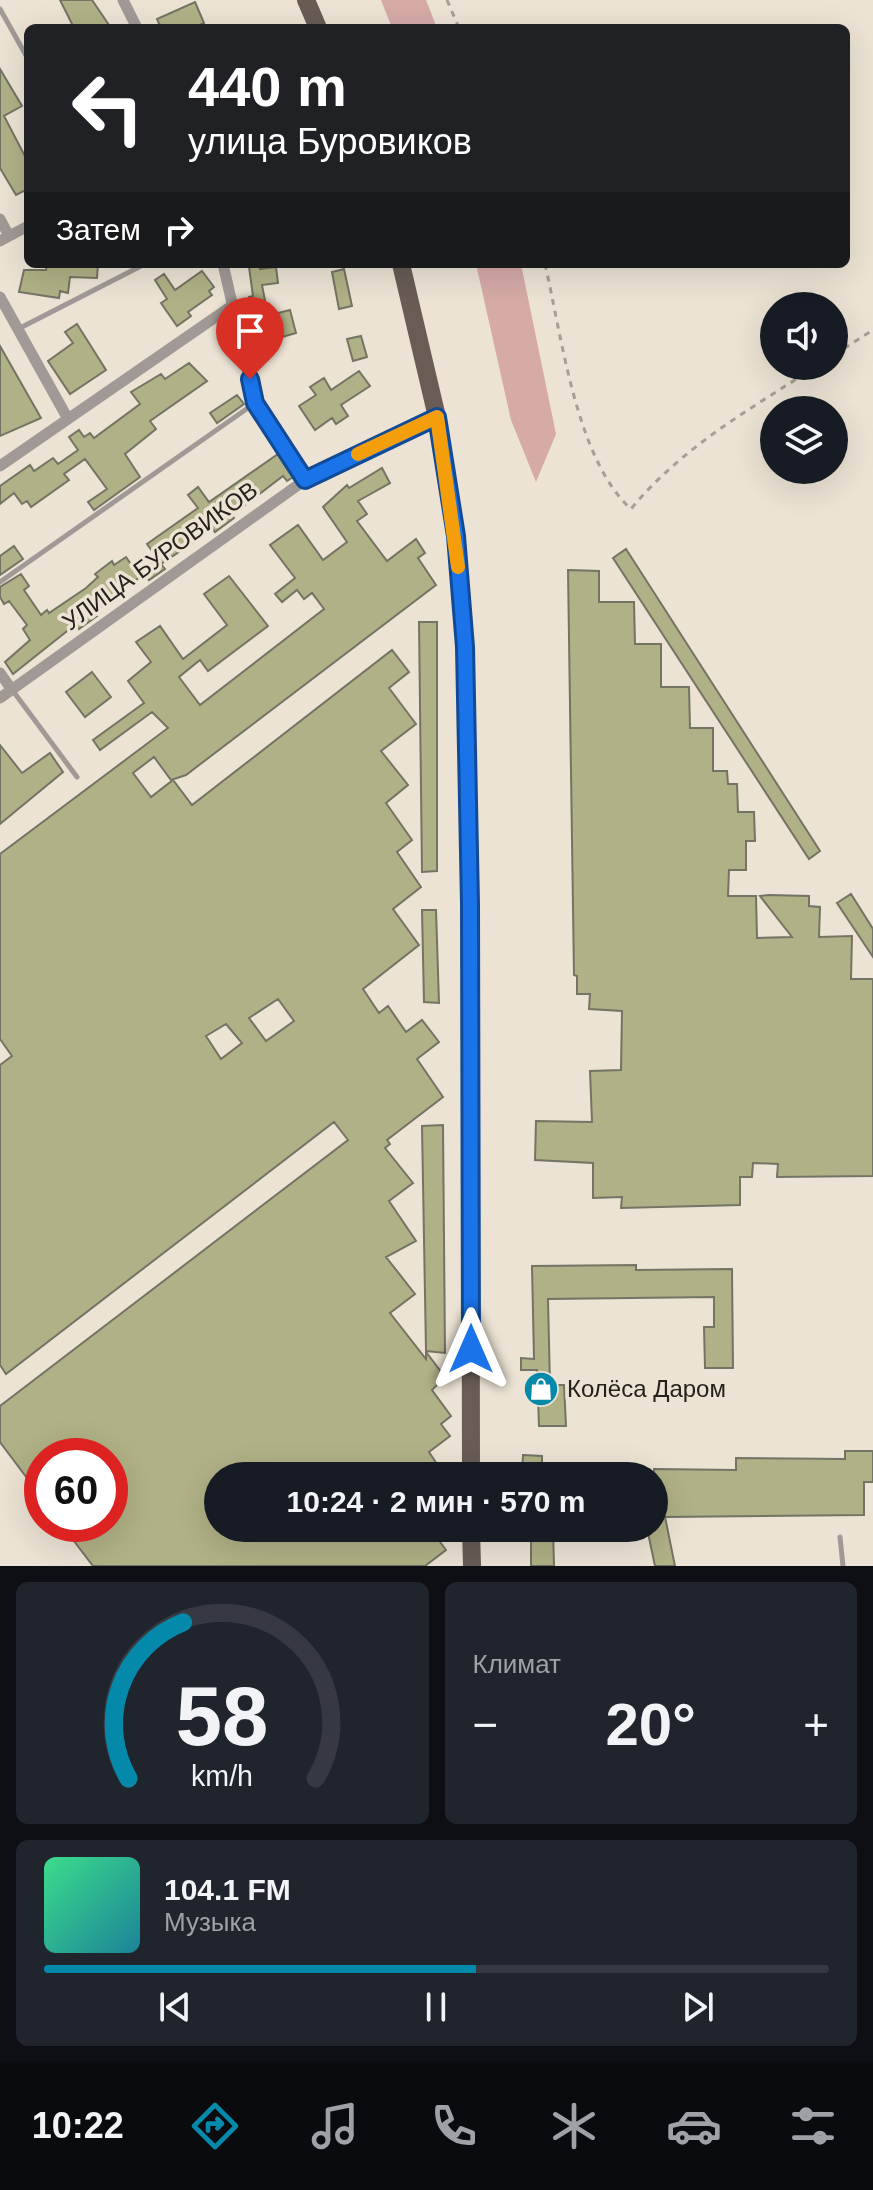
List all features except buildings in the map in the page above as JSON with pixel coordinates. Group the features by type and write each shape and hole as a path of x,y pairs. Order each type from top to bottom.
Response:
{"main road":[{"path":"306,0 316,24"},
{"path":"402,268 437,417 456,536 465,647 470,904 471,1462"},
{"path":"471,1542 472,1566"}],"street":[{"path":"123,0 135,24"},
{"path":"0,219 5,238 24,228"},
{"path":"224,268 255,403 305,480"},
{"path":"0,297 68,419"},
{"path":"0,466 233,305"},
{"name":"УЛИЦА БУРОВИКОВ","path":"0,698 305,480 437,417"},
{"path":"0,673 12,690"}],"lane":[{"path":"0,9 24,52"},
{"path":"18,329 137,268"},
{"path":"0,582 255,403"},
{"path":"12,690 77,777"},
{"path":"840,1537 843,1566"}],"path":[{"path":"447,0 457,24"},
{"path":"546,268 585,435 611,491 631,509 659,475 702,441 796,380"},
{"path":"848,346 873,330"}],"shaded area":[{"path":"381,0 426,0 435,24 390,24"},
{"path":"477,268 522,268 556,434 536,482 511,420"}],"slow traffic":[{"path":"358,454 437,417 458,567"}],"place":[{"name":"Колёса Даром","path":"541,1389"}],"route":[{"path":"250,379 255,403 305,480 437,417 456,536 465,647 470,904 471,1349"}]}
